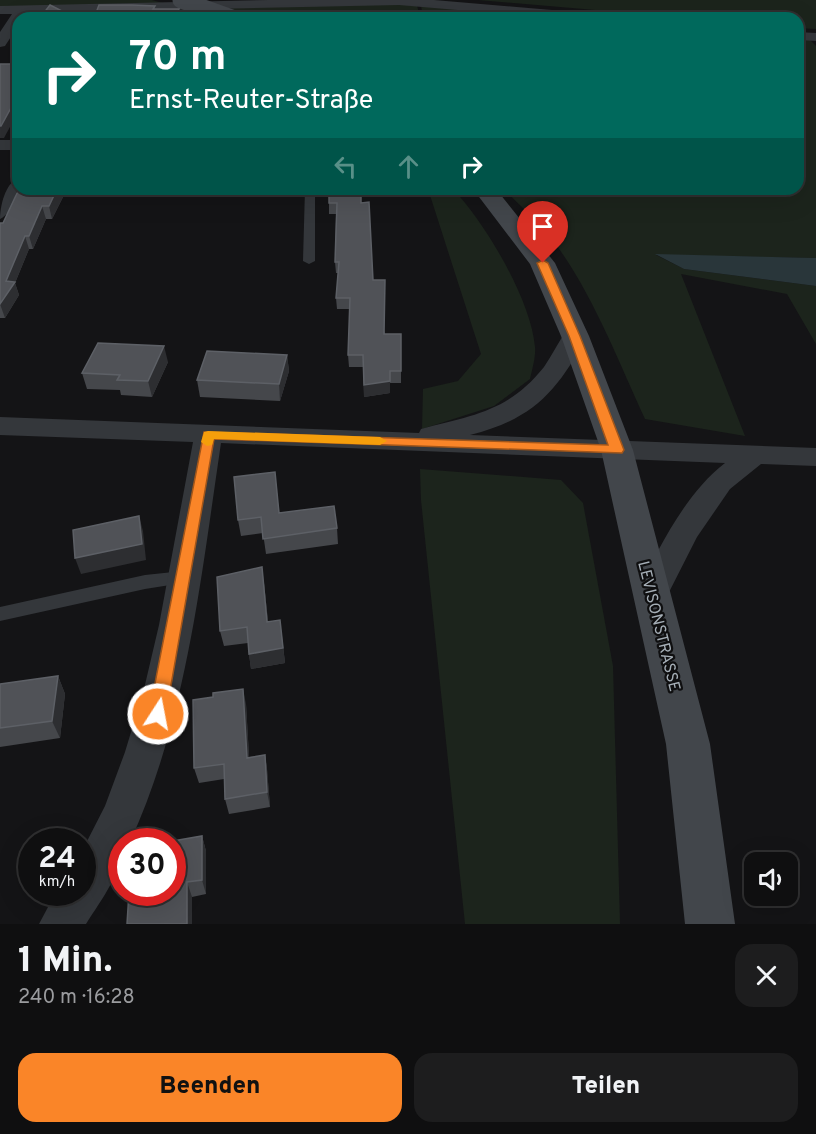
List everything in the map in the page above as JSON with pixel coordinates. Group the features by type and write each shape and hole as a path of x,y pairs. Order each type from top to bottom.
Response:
{"main road":[{"path":"181,0 215,12"},
{"name":"LEVISONSTRASSE","path":"489,195 543,263 575,336 617,450 688,744 710,924"}],"street":[{"path":"0,10 399,1 528,12"},
{"path":"0,43 12,24"},
{"path":"406,442 504,415 541,387 566,354 575,336"},
{"path":"0,426 816,457"},
{"path":"61,924 78,901 112,837 158,714 208,435"},
{"path":"652,593 684,532 720,482 754,455"}],"lane":[{"path":"0,216 12,193"},
{"path":"309,261 310,195"},
{"path":"0,614 145,582 183,577"}],"shaded area":[{"path":"0,0 152,0 166,4 0,8"},
{"path":"478,0 816,0 816,29 804,28 804,12 618,12"},
{"path":"384,3 417,5 419,12 239,12 227,7"},
{"path":"421,5 515,12 422,12"},
{"path":"804,38 808,38 816,46 816,258 656,255 684,269 816,286 816,344 787,294 681,274 745,436 645,419 592,303 566,259 535,219 510,195 804,195"},
{"path":"430,195 458,195 479,222 516,286 532,328 535,351 530,379 494,406 422,429 423,389 458,381 481,354"},
{"path":"655,254 816,258 816,286 684,269"},
{"path":"420,469 561,480 583,503 613,666 620,924 465,924 421,500"}],"building":[{"path":"50,5 64,12 45,12"},
{"path":"99,5 179,9 178,12 96,12"},
{"path":"0,64 12,64 12,106 1,126 0,126"},
{"path":"16,195 54,195 49,206 42,206 29,236 25,236 6,281 15,282 0,304 0,223 3,223"},
{"path":"329,195 361,195 361,203 369,202 373,280 385,280 384,334 401,334 401,371 390,371 390,381 364,385 363,355 348,355 350,298 336,298 339,262 335,262 337,203 329,203"},
{"path":"98,343 164,346 148,381 117,380 120,375 82,373"},
{"path":"207,351 287,355 279,384 197,380"},
{"path":"275,472 279,513 334,506 337,528 263,539 261,517 238,520 234,477"},
{"path":"139,516 142,544 75,558 73,530"},
{"path":"262,567 267,622 280,620 283,648 249,654 247,627 220,631 217,577"},
{"path":"58,676 52,721 0,728 0,684"},
{"path":"243,689 247,758 265,755 267,792 225,799 224,764 194,768 193,700 213,697 213,693"},
{"path":"202,836 202,880 187,882 187,924 127,924 128,906 186,906 186,839"}],"slow traffic":[{"path":"207,442 208,435 380,441"}],"route":[{"path":"158,714 208,435 617,450 575,336 543,263"}]}
